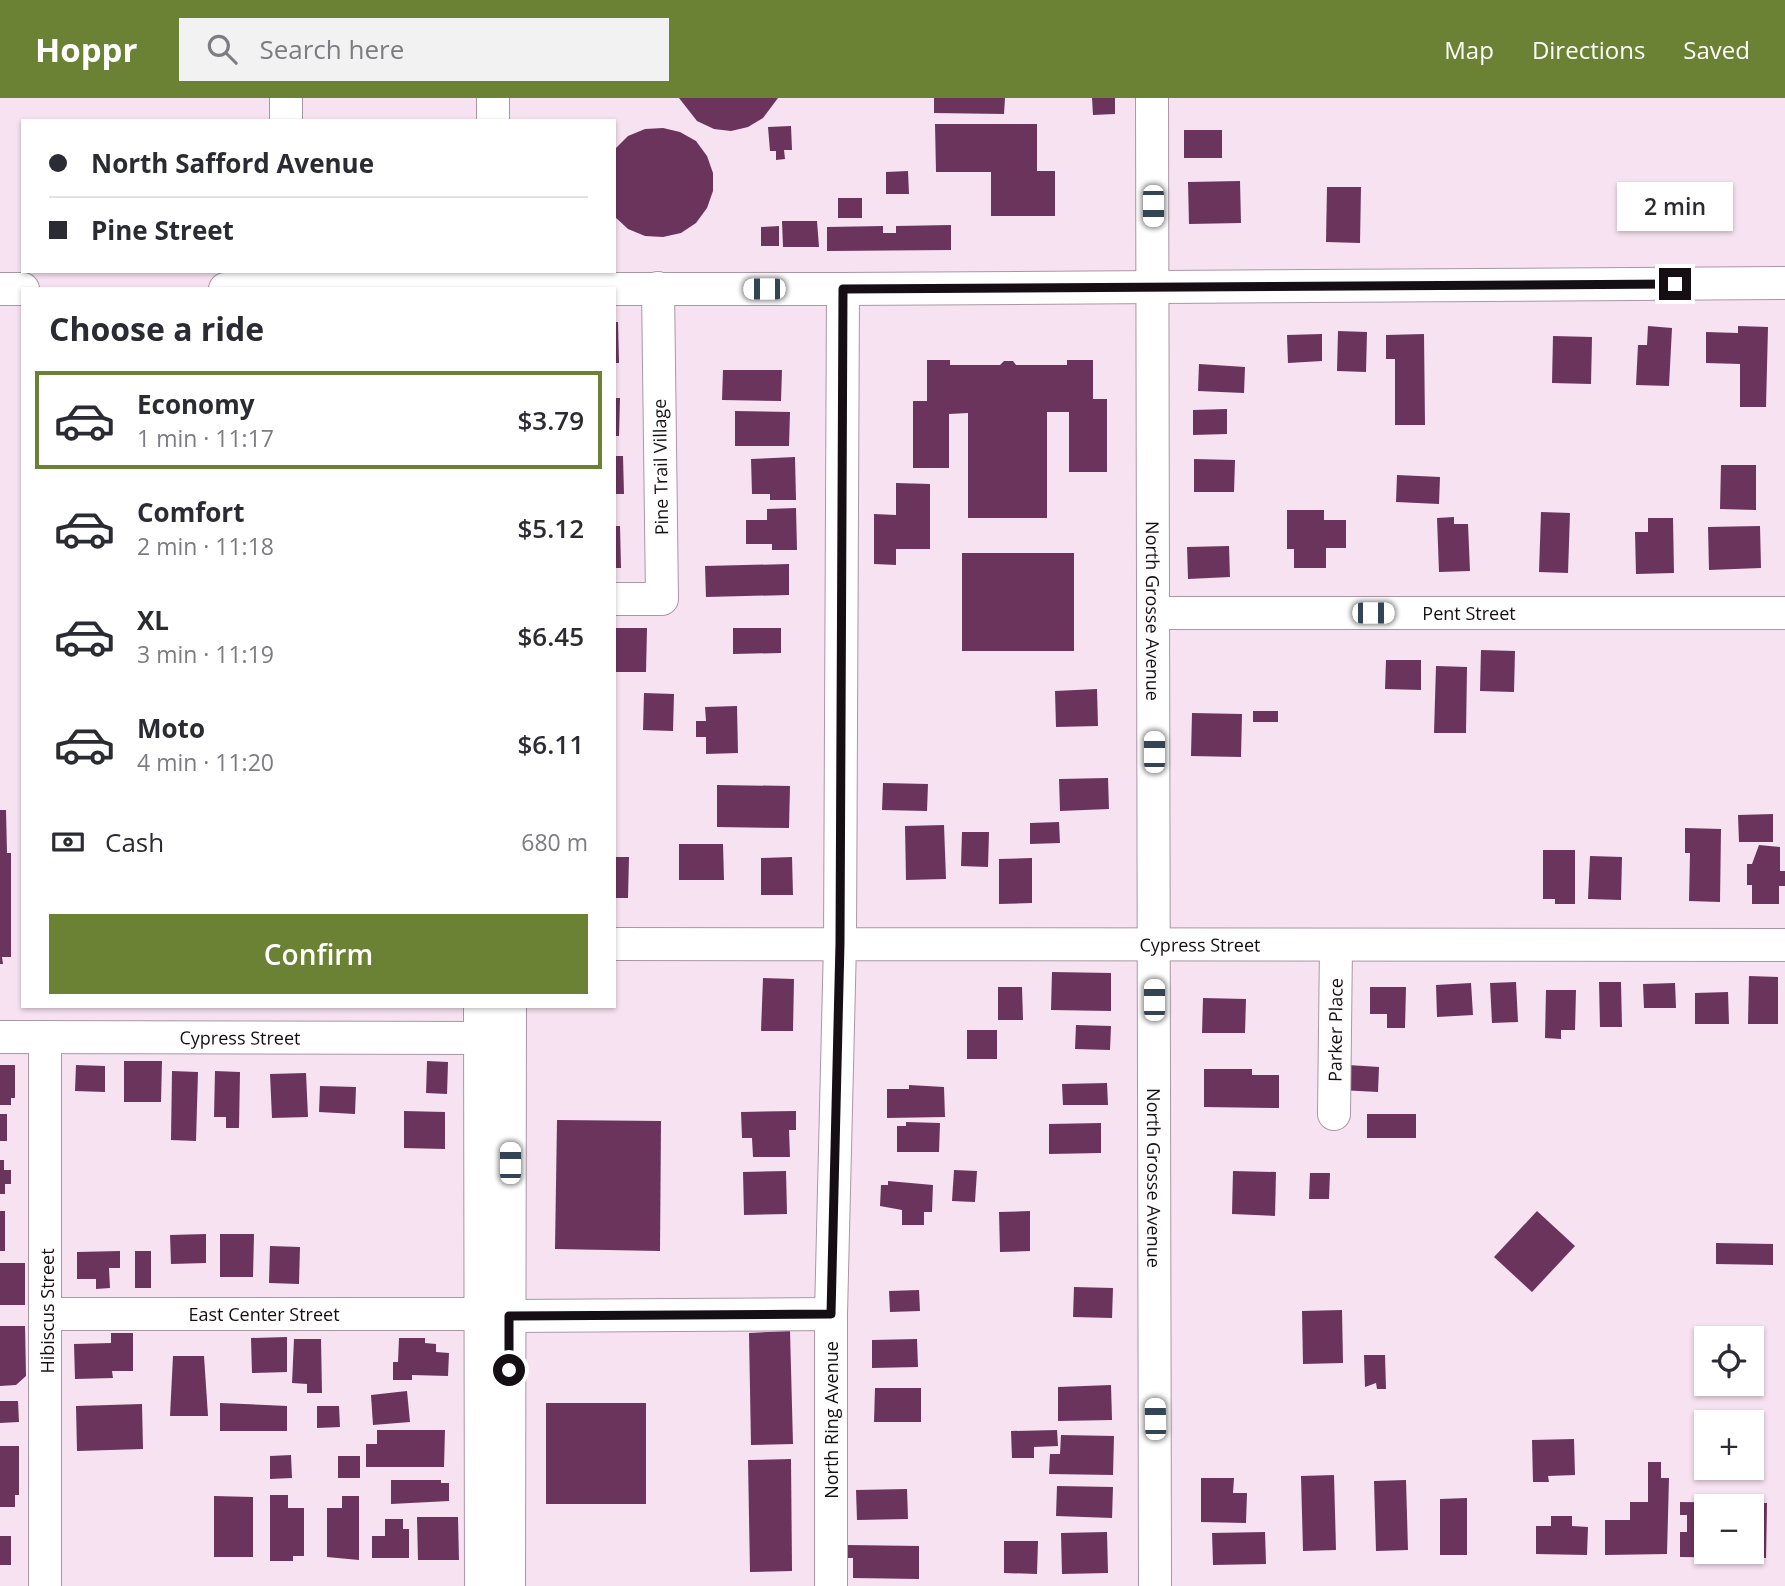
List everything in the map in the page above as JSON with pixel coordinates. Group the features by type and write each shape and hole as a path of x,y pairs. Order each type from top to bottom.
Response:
{"street":[{"path":"286,98 286,119"},
{"path":"492,98 493,119"},
{"name":"North Grosse Avenue","path":"1152,98 1156,1586"},
{"path":"616,288 1153,288 1785,283"},
{"name":"Pine Trail Village","path":"616,599 662,599 658,288"},
{"path":"0,289 21,289"},
{"name":"North Ring Avenue","path":"831,1586 831,1314 840,943 843,289"},
{"name":"Pent Street","path":"1154,613 1785,613"},
{"name":"Cypress Street","path":"616,944 1336,947 1785,945"},
{"name":"Parker Place","path":"1334,1114 1336,947"},
{"path":"480,1008 509,1586"},
{"path":"481,1586 510,1008"},
{"name":"Cypress Street","path":"0,1037 480,1038"},
{"name":"Hibiscus Street","path":"45,1037 45,1586"},
{"name":"East Center Street","path":"47,1314 831,1314"}],"building":[{"path":"679,98 778,98 763,118 748,127 731,131 714,129 697,121"},
{"path":"934,98 1005,98 1004,114 934,113"},
{"path":"1092,98 1115,98 1115,114 1093,115"},
{"path":"935,124 1037,124 1037,171 1055,171 1055,216 991,216 991,172 936,172"},
{"path":"791,126 792,150 784,150 785,159 776,160 776,151 770,151 768,127"},
{"path":"663,128 680,132 696,141 707,156 713,173 713,191 707,208 696,223 681,233 663,237 645,236 628,229 616,218 616,148 628,136 645,129"},
{"path":"1184,130 1222,130 1222,158 1184,158"},
{"path":"908,171 909,194 886,194 886,172"},
{"path":"1240,181 1241,223 1189,224 1188,182"},
{"path":"1327,187 1361,187 1360,243 1326,242"},
{"path":"838,198 862,198 862,218 838,218"},
{"path":"782,221 817,221 819,247 783,247"},
{"path":"951,225 951,250 827,251 827,227 883,226 883,233 896,233 896,226"},
{"path":"779,226 779,246 761,246 761,227"},
{"path":"616,322 618,322 619,363 616,363"},
{"path":"1648,326 1672,328 1669,386 1636,385 1638,345 1647,345"},
{"path":"1738,326 1768,327 1766,407 1740,407 1740,364 1706,363 1706,332 1738,333"},
{"path":"1338,331 1367,332 1366,372 1337,371"},
{"path":"1322,334 1322,361 1288,363 1287,335"},
{"path":"1424,334 1425,425 1395,425 1395,359 1386,359 1386,335"},
{"path":"1553,336 1592,337 1591,384 1552,383"},
{"path":"927,360 950,360 950,365 1000,365 1004,361 1013,361 1016,365 1067,365 1067,360 1093,360 1093,399 1107,399 1107,472 1069,472 1069,412 1047,412 1047,518 968,518 968,413 949,414 949,468 913,468 913,401 927,401"},
{"path":"1199,364 1245,367 1244,393 1198,391"},
{"path":"723,370 782,370 781,401 722,400"},
{"path":"616,398 620,398 619,436 616,436"},
{"path":"1227,409 1227,434 1193,435 1193,410"},
{"path":"735,411 790,412 789,446 735,446"},
{"path":"616,456 623,456 624,494 616,494"},
{"path":"795,457 796,500 770,500 770,494 752,494 751,459"},
{"path":"1194,459 1235,460 1234,492 1194,492"},
{"path":"1721,465 1756,465 1756,510 1720,509"},
{"path":"1397,475 1440,477 1439,504 1396,502"},
{"path":"896,483 930,484 930,549 896,549 896,565 874,564 874,514 896,515"},
{"path":"796,508 797,550 772,550 772,544 746,544 746,520 767,520 767,509"},
{"path":"1287,510 1324,510 1324,520 1346,520 1346,548 1326,548 1326,568 1294,568 1294,549 1287,549"},
{"path":"1541,512 1570,513 1568,573 1539,572"},
{"path":"1454,517 1454,524 1468,524 1470,571 1439,572 1437,518"},
{"path":"1648,518 1673,518 1674,573 1636,574 1635,532 1648,532"},
{"path":"616,526 620,526 621,568 616,568"},
{"path":"1760,526 1761,568 1709,570 1708,527"},
{"path":"1229,546 1230,577 1188,579 1187,547"},
{"path":"962,553 1074,553 1074,651 962,651"},
{"path":"789,564 789,595 706,597 705,566"},
{"path":"616,628 647,628 646,672 616,672"},
{"path":"733,628 781,628 781,653 733,654"},
{"path":"1481,650 1515,651 1514,692 1480,691"},
{"path":"1386,660 1421,660 1421,690 1385,689"},
{"path":"1436,666 1467,667 1466,733 1434,733"},
{"path":"1097,689 1098,726 1056,727 1055,691"},
{"path":"644,693 674,694 673,731 643,730"},
{"path":"737,706 738,753 706,754 706,737 696,737 696,721 706,721 705,707"},
{"path":"1253,711 1278,711 1278,722 1253,722"},
{"path":"1192,713 1242,714 1241,757 1191,756"},
{"path":"1108,778 1109,809 1060,811 1059,779"},
{"path":"883,783 928,784 927,811 882,810"},
{"path":"717,785 790,786 789,828 717,827"},
{"path":"0,810 6,810 7,853 11,853 11,957 2,957 3,964 0,964"},
{"path":"1773,814 1773,842 1739,842 1738,815"},
{"path":"1059,822 1060,843 1030,844 1030,823"},
{"path":"944,825 946,879 906,880 905,826"},
{"path":"1685,828 1721,829 1720,902 1689,901 1690,853 1685,853"},
{"path":"962,832 989,832 988,867 961,866"},
{"path":"679,844 723,844 724,880 679,880"},
{"path":"1759,845 1780,847 1780,871 1785,871 1785,886 1779,886 1779,904 1752,904 1752,885 1747,885 1747,864 1752,864"},
{"path":"1543,850 1575,850 1575,904 1555,904 1555,899 1543,899"},
{"path":"1590,856 1622,857 1621,900 1588,899"},
{"path":"616,857 629,857 628,898 616,898"},
{"path":"792,857 793,895 761,895 761,858"},
{"path":"1032,858 1032,903 999,904 999,859"},
{"path":"1052,972 1111,973 1111,1011 1051,1010"},
{"path":"1749,976 1778,977 1778,1024 1748,1024"},
{"path":"763,978 794,979 793,1031 761,1031"},
{"path":"1516,982 1518,1022 1492,1023 1490,983"},
{"path":"1599,982 1621,982 1622,1027 1600,1027"},
{"path":"1471,983 1473,1015 1437,1017 1436,985"},
{"path":"1675,983 1676,1008 1644,1008 1643,984"},
{"path":"998,987 1022,987 1023,1020 998,1020"},
{"path":"1370,987 1406,987 1405,1028 1387,1028 1387,1014 1370,1014"},
{"path":"1546,990 1576,990 1575,1030 1561,1030 1561,1039 1545,1038"},
{"path":"1728,992 1729,1024 1695,1024 1695,993"},
{"path":"1203,998 1246,999 1245,1033 1202,1033"},
{"path":"1076,1025 1111,1026 1110,1050 1075,1049"},
{"path":"967,1030 997,1030 997,1059 967,1059"},
{"path":"124,1061 162,1061 161,1102 124,1102"},
{"path":"427,1061 448,1062 447,1094 426,1093"},
{"path":"0,1065 15,1065 15,1098 11,1098 11,1105 0,1105"},
{"path":"76,1065 105,1066 105,1092 75,1091"},
{"path":"1348,1065 1379,1067 1378,1092 1340,1090"},
{"path":"1204,1069 1252,1069 1252,1075 1279,1075 1279,1108 1204,1107"},
{"path":"172,1071 198,1072 196,1141 171,1140"},
{"path":"215,1071 240,1072 239,1128 226,1128 226,1117 214,1117"},
{"path":"306,1073 308,1117 272,1118 270,1074"},
{"path":"1107,1083 1108,1105 1063,1105 1062,1084"},
{"path":"909,1085 944,1087 945,1117 887,1118 887,1089 909,1089"},
{"path":"320,1086 356,1087 355,1114 319,1112"},
{"path":"404,1111 445,1112 445,1149 404,1148"},
{"path":"796,1111 796,1130 789,1130 790,1157 753,1157 752,1138 742,1138 741,1112"},
{"path":"0,1114 7,1114 7,1141 0,1141"},
{"path":"1367,1114 1416,1114 1416,1138 1367,1138"},
{"path":"557,1120 661,1121 660,1251 555,1249"},
{"path":"906,1122 940,1123 939,1152 897,1152 897,1126 906,1126"},
{"path":"1101,1123 1101,1153 1049,1154 1049,1124"},
{"path":"0,1160 4,1160 4,1170 11,1170 11,1184 5,1184 5,1194 0,1194"},
{"path":"954,1170 977,1171 975,1202 952,1201"},
{"path":"786,1171 787,1214 744,1215 743,1172"},
{"path":"1233,1171 1276,1172 1275,1216 1232,1214"},
{"path":"1310,1173 1330,1173 1329,1199 1309,1199"},
{"path":"888,1181 933,1185 932,1212 924,1212 924,1225 902,1225 902,1210 880,1206 881,1185 888,1185"},
{"path":"0,1211 5,1211 5,1251 0,1251"},
{"path":"1030,1211 1030,1251 1000,1252 999,1212"},
{"path":"1537,1211 1575,1246 1532,1292 1494,1257"},
{"path":"206,1234 206,1263 171,1264 170,1235"},
{"path":"220,1234 254,1234 253,1277 220,1277"},
{"path":"1716,1243 1773,1244 1773,1265 1716,1264"},
{"path":"270,1246 300,1247 299,1284 269,1283"},
{"path":"120,1251 120,1268 109,1268 110,1288 96,1289 96,1279 77,1279 77,1252"},
{"path":"135,1251 151,1251 151,1288 135,1288"},
{"path":"0,1263 25,1263 25,1305 0,1305"},
{"path":"1074,1287 1113,1288 1112,1318 1073,1317"},
{"path":"919,1290 920,1311 890,1312 889,1291"},
{"path":"1342,1310 1343,1363 1303,1364 1302,1311"},
{"path":"0,1326 25,1326 26,1376 16,1385 0,1386"},
{"path":"790,1331 793,1444 751,1445 749,1333"},
{"path":"111,1333 133,1333 133,1371 112,1371 113,1378 75,1379 74,1344 111,1343"},
{"path":"287,1337 287,1372 252,1373 251,1338"},
{"path":"399,1338 425,1338 425,1343 436,1344 436,1352 449,1353 448,1376 412,1375 412,1380 393,1380 393,1362 398,1362"},
{"path":"294,1339 321,1339 322,1393 307,1393 307,1384 292,1383"},
{"path":"917,1339 918,1367 872,1368 872,1340"},
{"path":"1364,1355 1385,1355 1386,1389 1377,1389 1376,1383 1365,1387"},
{"path":"173,1356 204,1356 208,1416 170,1416"},
{"path":"1111,1385 1112,1420 1058,1421 1058,1387"},
{"path":"875,1388 921,1388 921,1422 874,1422"},
{"path":"407,1391 410,1422 373,1425 371,1395"},
{"path":"0,1401 18,1401 19,1422 0,1423"},
{"path":"220,1403 287,1406 287,1431 220,1431"},
{"path":"546,1403 646,1403 646,1504 546,1504"},
{"path":"142,1404 143,1449 77,1451 76,1406"},
{"path":"317,1406 339,1406 340,1427 317,1428"},
{"path":"377,1430 445,1430 444,1467 366,1467 366,1444 377,1444"},
{"path":"1057,1430 1058,1446 1034,1447 1034,1458 1012,1458 1011,1431"},
{"path":"1061,1435 1114,1436 1113,1475 1049,1474 1050,1454 1060,1454"},
{"path":"1574,1439 1575,1475 1548,1476 1549,1482 1533,1482 1532,1440"},
{"path":"0,1446 19,1446 19,1495 15,1495 15,1507 0,1507"},
{"path":"291,1455 292,1478 270,1479 270,1456"},
{"path":"338,1456 360,1456 360,1478 338,1478"},
{"path":"791,1459 792,1571 750,1572 748,1460"},
{"path":"1648,1462 1661,1462 1661,1478 1669,1478 1667,1554 1605,1555 1605,1520 1630,1520 1630,1502 1648,1502"},
{"path":"1334,1475 1336,1550 1303,1551 1301,1476"},
{"path":"1201,1478 1234,1478 1233,1493 1247,1493 1246,1523 1201,1522"},
{"path":"391,1480 441,1480 441,1483 449,1483 449,1501 391,1504"},
{"path":"1406,1480 1408,1550 1376,1551 1374,1481"},
{"path":"1057,1486 1113,1487 1112,1518 1056,1516"},
{"path":"907,1489 908,1519 857,1520 856,1490"},
{"path":"270,1495 288,1495 288,1508 304,1508 304,1556 293,1556 293,1561 270,1561"},
{"path":"214,1496 253,1497 253,1557 214,1557"},
{"path":"342,1496 359,1496 359,1560 327,1557 327,1508 342,1508"},
{"path":"1467,1498 1467,1555 1440,1555 1440,1499"},
{"path":"1680,1502 1694,1502 1694,1557 1680,1557 1680,1532 1687,1532 1687,1515 1680,1515"},
{"path":"1764,1503 1767,1503 1764,1558"},
{"path":"1551,1516 1572,1516 1572,1526 1588,1527 1587,1555 1536,1554 1536,1526 1551,1526"},
{"path":"417,1517 458,1517 459,1560 418,1560"},
{"path":"385,1519 403,1519 403,1529 409,1529 409,1558 372,1558 372,1536 385,1536"},
{"path":"1107,1532 1108,1573 1062,1574 1061,1533"},
{"path":"1265,1532 1266,1564 1213,1565 1212,1533"},
{"path":"0,1536 11,1536 11,1565 0,1565"},
{"path":"1004,1541 1038,1541 1037,1574 1004,1573"},
{"path":"848,1545 919,1546 919,1579 853,1578 853,1558 848,1558"}],"route":[{"path":"509,1370 509,1316 831,1314 840,943 843,289 1675,284"}]}
